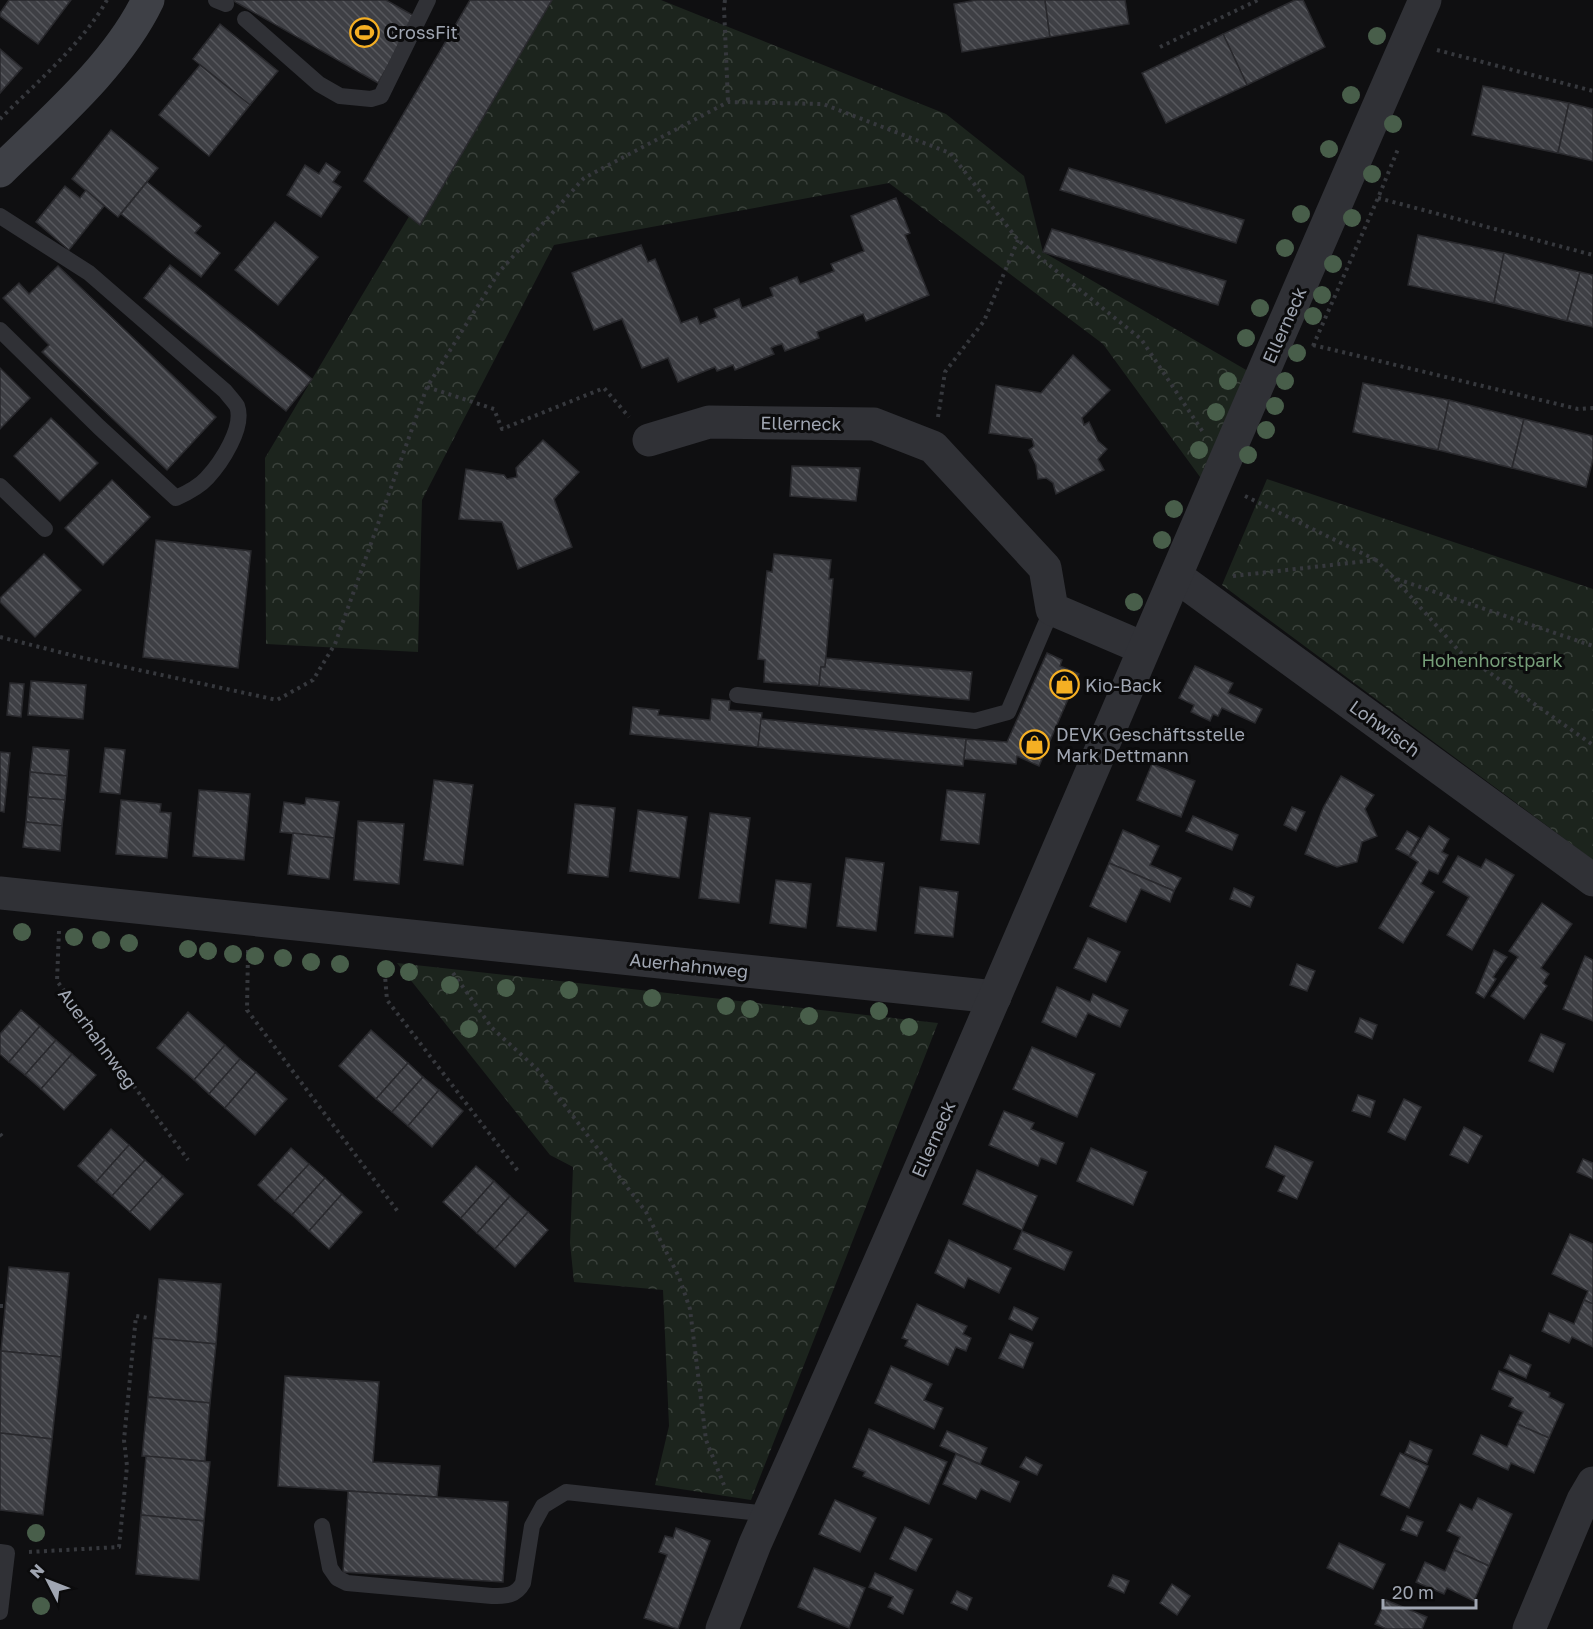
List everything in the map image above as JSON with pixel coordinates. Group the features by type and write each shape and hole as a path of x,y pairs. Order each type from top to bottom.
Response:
{"main road":[{"path":"0,171 89,82 119,46 148,0"}],"street":[{"name":"Ellerneck","path":"722,1629 768,1514 995,997 1143,648 1410,35 1423,0"},
{"name":"Ellerneck","path":"649,440 708,422 874,424 933,447 1045,568 1052,609"},
{"name":"Lohwisch","path":"1176,576 1593,880"},
{"path":"1052,609 1143,648"},
{"name":"Auerhahnweg","path":"0,893 995,997"},
{"path":"1529,1629 1583,1500 1593,1483"}],"lane":[{"path":"245,19 319,84 340,96 371,99 381,96 428,0"},
{"path":"0,216 89,273 225,391 237,406 238,424 230,447 207,478 176,498 99,427 0,330"},
{"path":"0,486 45,529"},
{"path":"737,695 975,721 1008,712 1052,609"},
{"path":"322,1526 330,1568 337,1578 346,1582 510,1596 520,1590 523,1583 532,1526 543,1506 566,1492 768,1514"},
{"path":"0,1612 4,1553"}],"path":[{"path":"0,119 60,59 99,14 107,0"},
{"path":"725,0 728,102"},
{"path":"1160,47 1258,0"},
{"path":"1410,35 1438,50 1593,91"},
{"path":"0,637 79,657 277,700 313,680 335,644 427,387 499,272 584,178 728,102 823,104 950,153 1018,240 1141,339 1246,498 1376,560 1460,652 1593,746"},
{"path":"1378,198 1593,255"},
{"path":"933,447 945,372 984,321 1018,240"},
{"path":"1313,345 1578,409 1593,408"},
{"path":"427,387 494,409 502,429 604,388 649,440"},
{"path":"1176,576 1241,576 1376,560"},
{"path":"1394,578 1593,646"},
{"name":"Auerhahnweg","path":"60,900 57,981 188,1160"},
{"path":"248,919 247,1010 399,1213"},
{"path":"382,933 387,1000 518,1171"},
{"path":"428,938 492,1028 537,1069 646,1212 679,1277 690,1309 706,1440 735,1512"},
{"path":"0,1134 4,1139"},
{"path":"4,1553 119,1547 127,1466 124,1440 136,1316 149,1318"}],"green space":[{"path":"538,0 661,0 946,114 1024,176 1043,252 1260,378 1211,492 1103,344 889,183 554,245 422,500 418,652 266,644 265,458"},
{"name":"Hohenhorstpark","path":"1267,479 1593,589 1593,860 1222,585"},
{"path":"397,963 938,1023 751,1500 655,1485 669,1426 663,1290 574,1282 570,1243 573,1167 550,1155"}],"building":[{"path":"9,0 71,0 38,44 0,16"},
{"path":"232,0 386,0 416,17 378,83"},
{"path":"470,0 552,0 420,225 364,181"},
{"path":"977,0 1045,0 1050,37 962,52 954,4"},
{"path":"1045,0 1125,0 1129,24 1050,37"},
{"path":"1295,0 1303,0 1325,47 1247,85 1223,34"},
{"path":"220,24 278,71 250,105 193,59"},
{"path":"1223,34 1247,85 1166,123 1142,73"},
{"path":"0,49 22,68 0,93"},
{"path":"200,65 250,105 209,156 159,115"},
{"path":"1483,86 1569,103 1558,153 1472,135"},
{"path":"1569,103 1593,109 1593,161 1558,153"},
{"path":"111,130 158,168 118,217 72,179"},
{"path":"326,163 340,172 333,182 341,187 321,217 287,195 305,165 319,174"},
{"path":"1069,168 1244,220 1236,243 1060,190"},
{"path":"147,182 201,226 195,233 220,253 201,277 121,214"},
{"path":"65,186 80,198 86,190 104,206 69,250 36,222"},
{"path":"896,198 910,233 905,235 929,295 866,321 863,314 817,332 819,338 785,351 782,344 775,346 771,348 774,354 735,370 733,365 717,371 715,367 678,382 668,358 642,368 622,319 594,330 572,273 641,245 648,262 655,259 681,323 697,317 700,324 717,317 714,309 739,299 742,308 773,296 770,288 797,277 800,284 834,271 831,264 864,251 851,216"},
{"path":"275,222 318,257 278,305 235,270"},
{"path":"1052,229 1226,281 1218,305 1043,252"},
{"path":"1418,235 1504,253 1494,303 1408,285"},
{"path":"1504,253 1580,272 1567,321 1494,303"},
{"path":"170,265 312,379 286,411 144,298"},
{"path":"58,266 216,417 167,470 42,352 49,345 3,298 19,283 29,294"},
{"path":"1580,272 1593,275 1593,327 1567,321"},
{"path":"1073,355 1110,390 1082,418 1084,425 1089,422 1098,441 1107,449 1098,459 1104,470 1056,494 1053,483 1046,478 1038,479 1036,465 1029,450 1034,446 1032,439 989,433 996,385 1041,393"},
{"path":"0,368 30,398 0,429"},
{"path":"1363,383 1449,400 1438,450 1353,432"},
{"path":"1449,400 1524,419 1512,468 1438,450"},
{"path":"51,418 98,463 60,501 14,456"},
{"path":"1524,419 1593,436 1593,459 1586,487 1512,468"},
{"path":"543,440 579,472 554,499 572,547 518,569 502,522 459,519 466,469 504,475 507,479 517,477 516,468"},
{"path":"792,466 860,468 856,501 790,496"},
{"path":"112,480 150,517 103,565 65,528"},
{"path":"156,540 251,551 238,668 143,657"},
{"path":"44,554 81,590 35,637 0,602 0,598"},
{"path":"774,554 831,560 829,579 833,579 825,667 821,667 819,686 764,682 765,660 758,659 767,571 772,572"},
{"path":"1047,653 1062,660 1060,666 1079,674 1039,766 1017,756 1016,764 964,759 966,739 1007,742"},
{"path":"826,658 972,672 969,700 819,686 821,667 825,667"},
{"path":"1195,666 1233,683 1228,693 1262,709 1255,723 1222,708 1218,716 1213,714 1210,721 1191,712 1194,705 1179,698"},
{"path":"31,681 86,685 83,719 28,715"},
{"path":"10,683 24,684 21,717 7,715"},
{"path":"712,699 730,701 729,710 762,713 758,747 630,734 633,707 659,710 658,715 710,720"},
{"path":"761,719 966,739 963,766 758,747"},
{"path":"33,747 69,750 67,776 30,772"},
{"path":"105,748 125,750 120,794 100,792"},
{"path":"0,752 10,753 4,812 0,811"},
{"path":"1152,764 1195,781 1181,817 1137,800"},
{"path":"30,772 67,776 65,800 28,797"},
{"path":"1341,776 1374,795 1365,809 1377,836 1362,842 1357,862 1337,867 1305,854 1323,808"},
{"path":"434,780 473,785 463,865 424,860"},
{"path":"199,790 250,794 244,860 193,856"},
{"path":"947,790 985,794 979,844 941,840"},
{"path":"28,797 65,800 62,826 26,822"},
{"path":"306,798 339,802 334,838 280,832 284,802 305,805"},
{"path":"121,800 161,804 160,812 171,813 167,858 116,854"},
{"path":"575,804 615,808 608,877 568,873"},
{"path":"1292,807 1305,812 1296,831 1284,825"},
{"path":"638,810 687,817 679,878 630,871"},
{"path":"710,813 750,818 739,903 699,898"},
{"path":"1193,816 1238,835 1232,850 1186,831"},
{"path":"358,821 404,824 399,884 354,880"},
{"path":"26,822 62,826 60,851 23,847"},
{"path":"1429,826 1449,839 1442,852 1448,855 1438,874 1429,870 1421,884 1434,892 1403,943 1379,928 1418,862 1410,857"},
{"path":"1123,830 1159,846 1150,865 1181,878 1174,891 1109,863"},
{"path":"1407,831 1419,838 1409,856 1396,849"},
{"path":"293,833 334,838 329,879 288,874"},
{"path":"1458,856 1481,868 1486,859 1514,875 1472,950 1447,935 1469,897 1443,882"},
{"path":"846,858 884,863 876,931 837,926"},
{"path":"1109,863 1174,891 1170,902 1141,889 1126,922 1090,906"},
{"path":"776,880 811,884 806,928 770,923"},
{"path":"920,887 958,892 953,937 915,933"},
{"path":"1234,888 1254,897 1250,907 1230,899"},
{"path":"1542,903 1572,924 1541,968 1549,974 1543,983 1547,986 1524,1019 1491,996 1518,957 1509,951"},
{"path":"1088,938 1120,952 1106,982 1074,968"},
{"path":"1494,950 1507,957 1493,977 1496,979 1484,998 1476,993"},
{"path":"1585,956 1593,960 1593,1021 1563,1009"},
{"path":"1297,964 1315,971 1307,991 1290,985"},
{"path":"1057,987 1090,1002 1093,994 1128,1010 1120,1027 1088,1013 1076,1037 1042,1022"},
{"path":"21,1010 40,1026 9,1062 0,1054 0,1034"},
{"path":"188,1012 225,1045 194,1080 157,1048"},
{"path":"1360,1018 1377,1025 1372,1039 1355,1032"},
{"path":"40,1026 56,1040 25,1075 9,1062"},
{"path":"371,1030 408,1063 376,1099 339,1066"},
{"path":"1541,1034 1565,1044 1553,1072 1529,1061"},
{"path":"56,1040 72,1054 41,1089 25,1075"},
{"path":"225,1045 240,1059 209,1094 194,1080"},
{"path":"1032,1047 1095,1074 1077,1117 1013,1089"},
{"path":"72,1054 96,1075 64,1110 41,1089"},
{"path":"240,1059 256,1072 225,1108 209,1094"},
{"path":"408,1063 423,1077 392,1112 376,1099"},
{"path":"256,1072 287,1099 255,1135 225,1108"},
{"path":"423,1077 439,1090 408,1126 392,1112"},
{"path":"439,1090 463,1111 432,1147 408,1126"},
{"path":"1358,1095 1375,1101 1370,1117 1352,1111"},
{"path":"1404,1099 1421,1107 1405,1140 1388,1132"},
{"path":"1004,1111 1034,1123 1031,1129 1064,1143 1056,1164 1041,1158 1038,1166 989,1145"},
{"path":"1464,1127 1482,1136 1468,1163 1450,1155"},
{"path":"111,1129 129,1145 96,1182 78,1166"},
{"path":"129,1145 145,1160 112,1196 96,1182"},
{"path":"1275,1146 1313,1162 1297,1199 1278,1191 1285,1176 1266,1167"},
{"path":"291,1148 309,1164 275,1201 258,1185"},
{"path":"1091,1148 1147,1172 1133,1205 1077,1181"},
{"path":"1583,1159 1593,1163 1593,1179 1577,1172"},
{"path":"145,1160 163,1176 130,1212 112,1196"},
{"path":"309,1164 325,1178 292,1215 275,1201"},
{"path":"476,1166 494,1181 461,1218 443,1202"},
{"path":"977,1170 1037,1196 1022,1230 963,1204"},
{"path":"163,1176 183,1194 150,1230 130,1212"},
{"path":"325,1178 342,1194 309,1231 292,1215"},
{"path":"494,1181 510,1196 477,1233 461,1218"},
{"path":"342,1194 362,1212 329,1249 309,1231"},
{"path":"510,1196 528,1212 495,1249 477,1233"},
{"path":"528,1212 548,1230 515,1267 495,1249"},
{"path":"1022,1231 1072,1252 1064,1270 1014,1249"},
{"path":"1570,1234 1593,1244 1593,1304 1584,1300 1588,1291 1552,1274"},
{"path":"949,1240 1011,1268 999,1293 968,1278 964,1288 935,1273"},
{"path":"9,1267 69,1273 61,1357 1,1351"},
{"path":"159,1279 221,1284 216,1344 153,1338"},
{"path":"1584,1300 1593,1304 1593,1347 1572,1337 1569,1343 1542,1331 1549,1313 1574,1324"},
{"path":"917,1304 967,1326 963,1334 971,1338 966,1351 956,1347 948,1365 905,1346 908,1340 902,1338"},
{"path":"1014,1307 1038,1318 1032,1330 1009,1319"},
{"path":"1010,1334 1033,1343 1023,1368 999,1358"},
{"path":"153,1338 216,1344 210,1403 148,1397"},
{"path":"1,1351 61,1357 52,1439 0,1433"},
{"path":"1510,1355 1531,1365 1526,1378 1504,1368"},
{"path":"891,1366 932,1384 924,1400 943,1408 934,1429 875,1403"},
{"path":"1499,1371 1550,1393 1549,1397 1564,1404 1549,1438 1517,1424 1523,1412 1509,1406 1513,1398 1492,1389"},
{"path":"285,1376 379,1382 373,1462 440,1466 437,1497 278,1486"},
{"path":"148,1397 210,1403 205,1461 142,1456"},
{"path":"1517,1424 1549,1438 1534,1473 1511,1463 1508,1470 1473,1454 1481,1435 1507,1447"},
{"path":"869,1429 947,1462 929,1504 863,1476 865,1472 853,1467"},
{"path":"947,1431 987,1448 980,1464 940,1446"},
{"path":"0,1433 52,1439 43,1515 0,1510"},
{"path":"1410,1441 1432,1450 1427,1463 1405,1453"},
{"path":"1400,1453 1428,1466 1409,1508 1381,1495"},
{"path":"956,1454 1019,1482 1010,1502 981,1489 976,1499 943,1484"},
{"path":"146,1456 210,1462 204,1521 141,1515"},
{"path":"1026,1457 1042,1465 1037,1475 1020,1467"},
{"path":"348,1491 508,1502 503,1582 343,1572"},
{"path":"1478,1498 1512,1514 1489,1566 1454,1550 1460,1537 1447,1531 1460,1504 1472,1510"},
{"path":"835,1500 876,1518 860,1552 819,1534"},
{"path":"141,1515 204,1521 199,1580 136,1574"},
{"path":"1407,1516 1423,1522 1417,1536 1401,1530"},
{"path":"905,1527 932,1539 916,1571 890,1559"},
{"path":"676,1528 710,1541 678,1629 644,1618 667,1555 659,1552 665,1536 673,1538"},
{"path":"1339,1543 1385,1564 1373,1589 1327,1568"},
{"path":"1454,1550 1489,1566 1474,1601 1447,1588 1444,1594 1416,1582 1425,1562 1445,1571"},
{"path":"814,1568 865,1588 849,1628 798,1607"},
{"path":"875,1573 913,1590 903,1614 888,1607 893,1597 869,1587"},
{"path":"1113,1575 1129,1581 1124,1593 1108,1586"},
{"path":"1172,1584 1190,1596 1177,1615 1160,1603"},
{"path":"957,1591 972,1598 967,1610 951,1603"},
{"path":"1386,1600 1427,1617 1422,1629 1387,1629 1375,1624"}],"place":[{"name":"CrossFit","path":"365,32"},
{"name":"Kio-Back","path":"1064,685"},
{"name":"DEVK Geschäftsstelle Mark Dettmann","path":"1035,744"}]}
